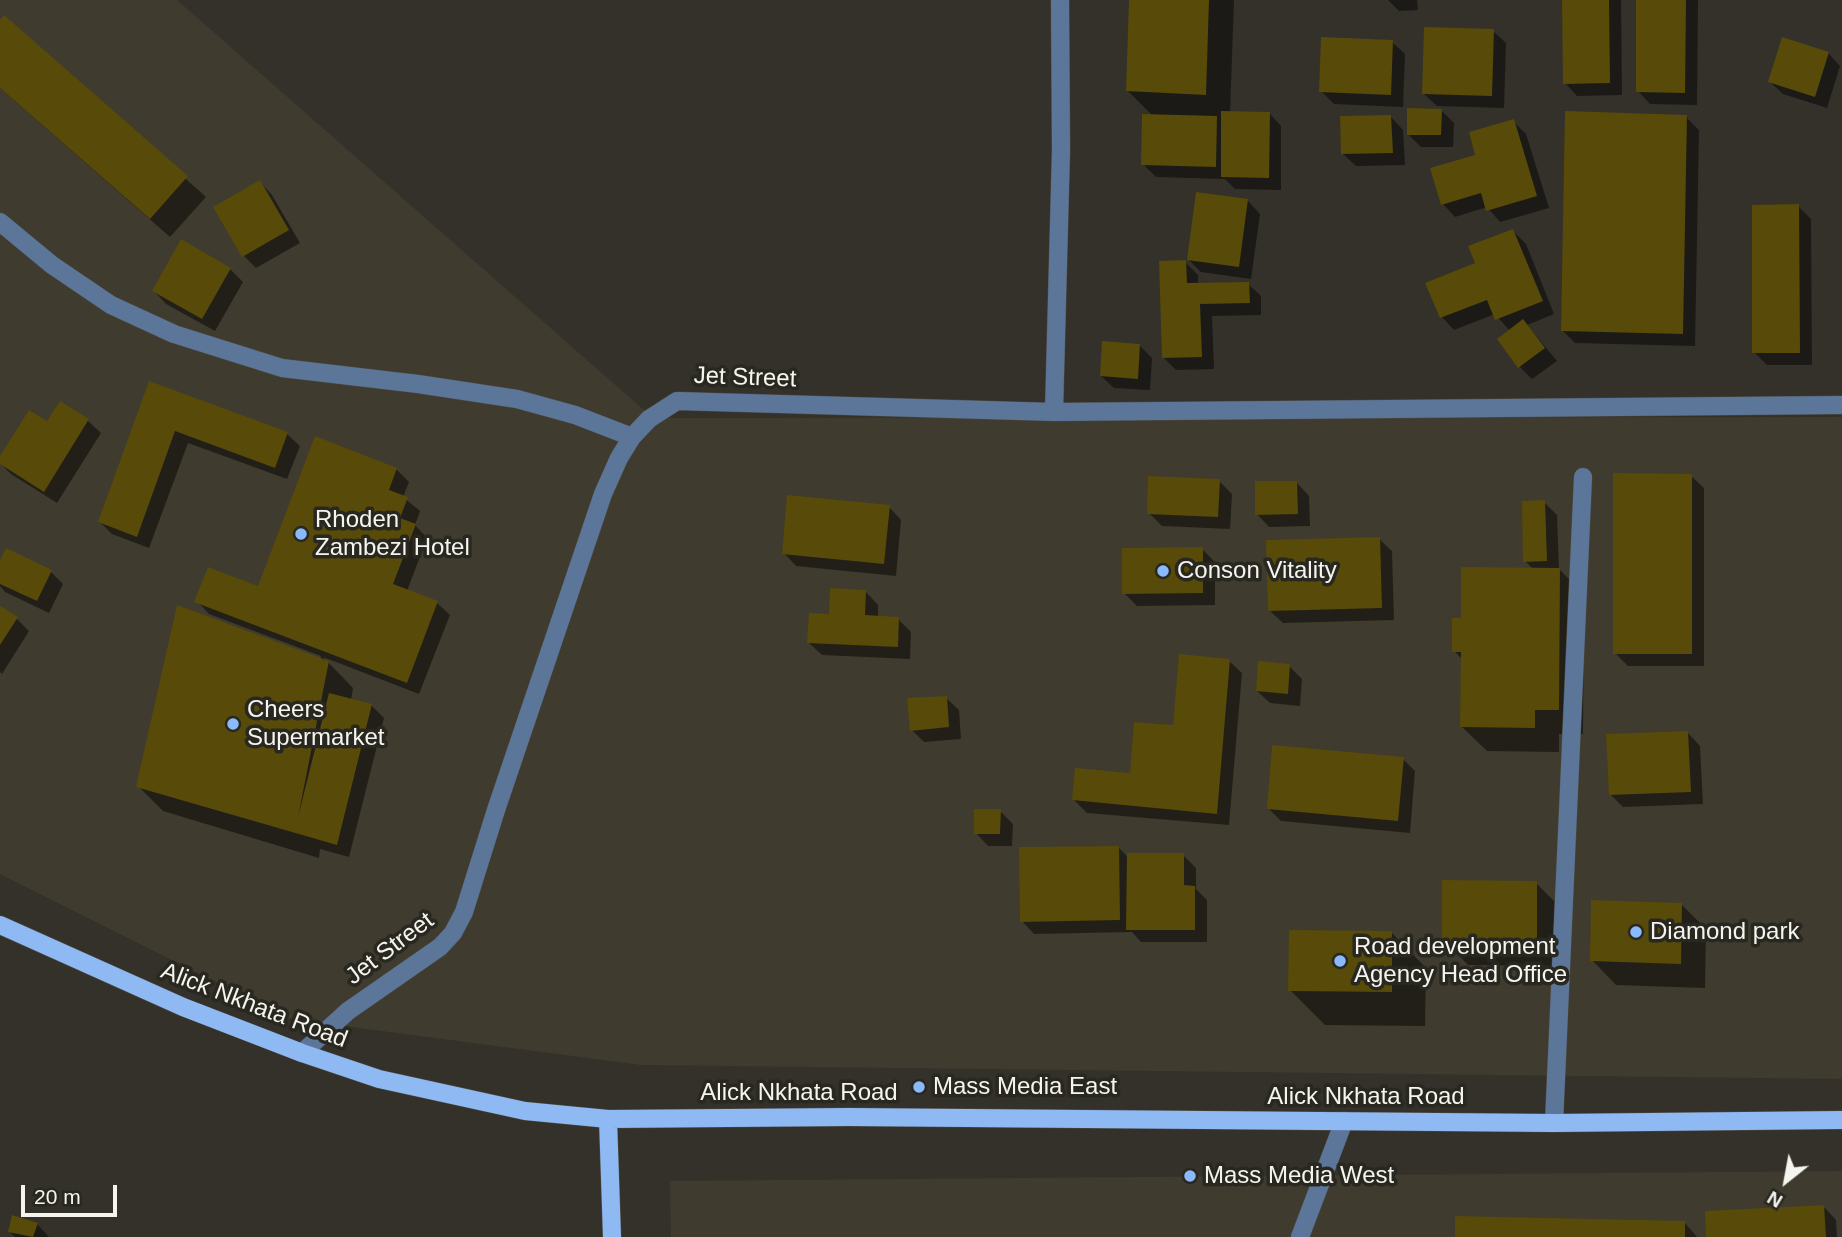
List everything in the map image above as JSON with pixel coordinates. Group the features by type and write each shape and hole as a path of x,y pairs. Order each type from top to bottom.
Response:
{"main road":[{"name":"Alick Nkhata Road","path":"0,925 183,1007 302,1053 379,1079 525,1111 608,1119 849,1117 1554,1123 1842,1120"},
{"path":"608,1119 612,1237"}],"street":[{"path":"1054,412 1061,150 1060,0"},
{"path":"0,222 52,265 111,305 174,334 282,368 517,399 575,415 632,437"},
{"name":"Jet Street","path":"302,1053 348,1011 429,955 453,933 464,912 603,494 632,437 649,419 677,401 1054,412 1842,405"},
{"path":"1554,1123 1583,477"},
{"path":"1300,1237 1345,1121"}],"shaded area":[{"path":"0,0 177,0 653,418 1842,417 1842,1079 641,1065 290,1019 0,874"},
{"path":"1842,1171 1842,1237 671,1237 670,1181"}],"building":[{"path":"1129,0 1209,0 1206,95 1126,91"},
{"path":"1562,0 1609,0 1610,83 1563,84"},
{"path":"1636,0 1686,0 1685,93 1636,92"},
{"path":"4,15 188,176 150,219 0,88 0,20"},
{"path":"1424,27 1494,29 1492,96 1422,94"},
{"path":"1321,37 1393,40 1391,95 1319,92"},
{"path":"1782,37 1829,52 1815,97 1768,82"},
{"path":"1407,108 1442,109 1441,135 1407,135"},
{"path":"1221,111 1270,112 1269,178 1221,177"},
{"path":"1565,111 1687,115 1683,334 1561,331"},
{"path":"1142,114 1217,116 1216,167 1141,165"},
{"path":"1391,115 1393,153 1341,154 1340,116"},
{"path":"1514,119 1537,196 1486,211 1481,193 1441,205 1430,168 1475,155 1469,132"},
{"path":"260,180 289,230 242,257 213,207"},
{"path":"1196,192 1248,199 1239,267 1187,260"},
{"path":"1799,204 1800,353 1752,353 1752,205"},
{"path":"1513,229 1543,301 1495,320 1487,300 1440,318 1425,283 1475,263 1468,246"},
{"path":"181,239 231,268 202,319 152,291"},
{"path":"1186,260 1187,283 1249,282 1250,303 1200,304 1202,357 1162,358 1159,261"},
{"path":"1523,319 1545,348 1518,368 1497,339"},
{"path":"1102,341 1140,344 1138,379 1100,376"},
{"path":"149,381 288,432 275,468 175,431 137,537 98,522"},
{"path":"60,401 89,419 44,492 0,464 0,456 29,410 47,421"},
{"path":"315,436 397,468 389,490 408,497 400,518 416,524 393,584 438,601 407,683 194,602 208,567 258,586"},
{"path":"1613,473 1692,474 1692,654 1613,654"},
{"path":"1148,476 1220,479 1218,517 1147,514"},
{"path":"1255,481 1297,481 1298,514 1255,515"},
{"path":"787,495 890,505 884,564 782,554"},
{"path":"1545,500 1547,561 1523,562 1522,501"},
{"path":"1380,537 1382,608 1268,611 1266,540"},
{"name":"Conson Vitality","path":"1203,547 1203,593 1122,594 1122,548"},
{"path":"6,548 52,570 37,601 0,584 0,560"},
{"path":"1461,567 1560,568 1559,710 1535,710 1535,728 1460,727 1461,652 1452,652 1452,618 1461,618"},
{"path":"830,588 866,590 865,615 899,617 898,647 807,643 809,613 829,614"},
{"name":"Cheers Supermarket","path":"177,605 329,661 298,817 329,693 372,704 337,845 136,787"},
{"path":"0,606 18,617 0,645"},
{"path":"1179,654 1230,659 1217,814 1072,800 1075,768 1130,773 1134,722 1173,725"},
{"path":"1258,661 1290,664 1288,694 1256,691"},
{"path":"947,696 949,727 910,731 907,698"},
{"path":"1688,731 1691,792 1609,795 1606,734"},
{"path":"1272,745 1404,757 1398,821 1267,809"},
{"path":"974,809 1001,809 1000,834 974,834"},
{"path":"1119,846 1120,920 1020,922 1019,847"},
{"path":"1127,853 1184,853 1184,885 1195,886 1195,930 1126,930"},
{"path":"1442,880 1537,881 1537,942 1442,941"},
{"name":"Diamond park","path":"1591,900 1682,903 1681,964 1590,961"},
{"name":"Road development Agency Head Office","path":"1289,930 1392,931 1392,992 1288,991"},
{"path":"1824,1205 1826,1237 1706,1237 1705,1211"},
{"path":"12,1215 38,1223 33,1237 8,1232"},
{"path":"1455,1216 1685,1221 1685,1237 1455,1237"}],"place":[{"name":"Rhoden Zambezi Hotel","path":"301,534"},
{"name":"Conson Vitality","path":"1163,571"},
{"name":"Cheers Supermarket","path":"233,724"},
{"name":"Diamond park","path":"1636,932"},
{"name":"Road development Agency Head Office","path":"1340,961"},
{"name":"Mass Media East","path":"919,1087"},
{"name":"Mass Media West","path":"1190,1176"}]}
